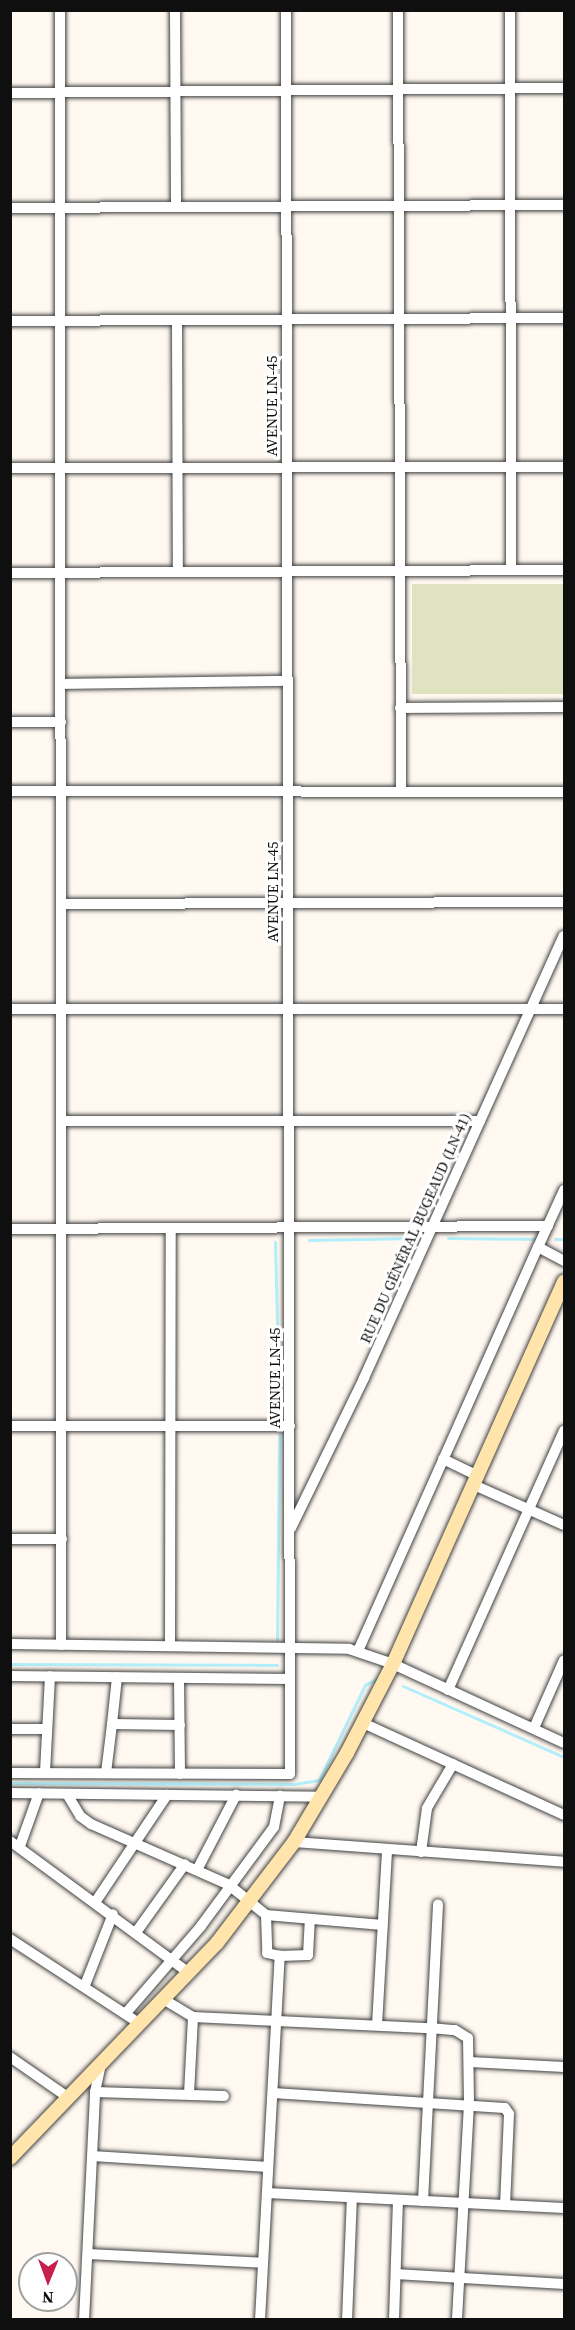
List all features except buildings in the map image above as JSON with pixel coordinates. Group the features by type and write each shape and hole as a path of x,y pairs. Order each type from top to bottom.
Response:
{"street":[{"path":"60,10 58,572 62,684 61,1645"},
{"path":"176,10 176,207"},
{"name":"AVENUE LN-45","path":"180,1774 291,1774 286,10"},
{"path":"398,10 400,791"},
{"path":"510,10 511,570"},
{"path":"10,93 564,88"},
{"path":"10,208 564,205"},
{"path":"10,321 564,318"},
{"path":"177,321 178,572"},
{"path":"10,468 564,467"},
{"path":"10,573 564,570"},
{"path":"62,684 288,681"},
{"path":"400,708 564,707"},
{"path":"10,722 61,723"},
{"path":"10,791 564,792"},
{"path":"61,903 564,902"},
{"name":"RUE DU GÉNÉRAL BUGEAUD (LN-41)","path":"290,1531 534,1009 564,936"},
{"path":"10,1009 564,1009"},
{"path":"61,1121 480,1121"},
{"path":"358,1652 564,1190"},
{"path":"10,1229 432,1229 548,1226"},
{"path":"170,1646 171,1229"},
{"path":"538,1248 564,1261"},
{"path":"10,2158 189,1972 252,1901 294,1842 322,1797 393,1664 564,1281"},
{"path":"10,1426 290,1426"},
{"path":"448,1690 564,1431"},
{"path":"443,1459 476,1480 564,1525"},
{"path":"10,1539 62,1539"},
{"path":"10,1644 290,1646 358,1652 393,1664 564,1743"},
{"path":"534,1728 564,1660"},
{"path":"10,1676 290,1679"},
{"path":"45,1772 50,1676"},
{"path":"106,1773 117,1677"},
{"path":"10,1773 180,1774 179,1678"},
{"path":"363,1723 564,1815"},
{"path":"112,1724 180,1725"},
{"path":"10,1729 47,1729"},
{"path":"421,1852 427,1808 453,1764"},
{"path":"10,1793 322,1797"},
{"path":"39,1793 15,1844 96,1901 189,1972"},
{"path":"67,1794 86,1821 230,1885 266,1915 383,1925"},
{"path":"96,1901 167,1795"},
{"path":"196,1870 236,1795"},
{"path":"126,2013 172,1960 274,1827 280,1796"},
{"path":"294,1842 564,1862"},
{"path":"377,2025 387,1850"},
{"path":"136,1931 185,1864"},
{"path":"423,2201 426,2102 438,1904"},
{"path":"84,1985 113,1914"},
{"path":"266,1915 267,1953 280,1956 308,1955 310,1919"},
{"path":"10,1939 140,2023"},
{"path":"260,2319 280,1956"},
{"path":"163,1999 193,2017 377,2025 462,2032 471,2045 457,2319"},
{"path":"189,2094 193,2017"},
{"path":"10,2057 69,2098"},
{"path":"470,2062 564,2067"},
{"path":"84,2319 93,2156 94,2092 101,2063"},
{"path":"94,2092 224,2096"},
{"path":"273,2093 469,2104 508,2110 505,2205"},
{"path":"93,2156 268,2167"},
{"path":"267,2193 564,2208"},
{"path":"347,2319 352,2198"},
{"path":"394,2319 398,2200"},
{"path":"88,2254 263,2263"},
{"path":"396,2274 564,2284"}],"green space":[{"path":"412,584 564,584 564,694 412,694"}],"waterway":[{"path":"309,1240 414,1238"},
{"path":"448,1238 540,1239"},
{"path":"555,1239 564,1239"},
{"path":"275,1242 279,1406"},
{"path":"277,1640 279,1434"},
{"path":"10,1664 277,1665"},
{"path":"10,1783 294,1784 319,1780 365,1685 381,1676"},
{"path":"403,1686 564,1757"}]}
